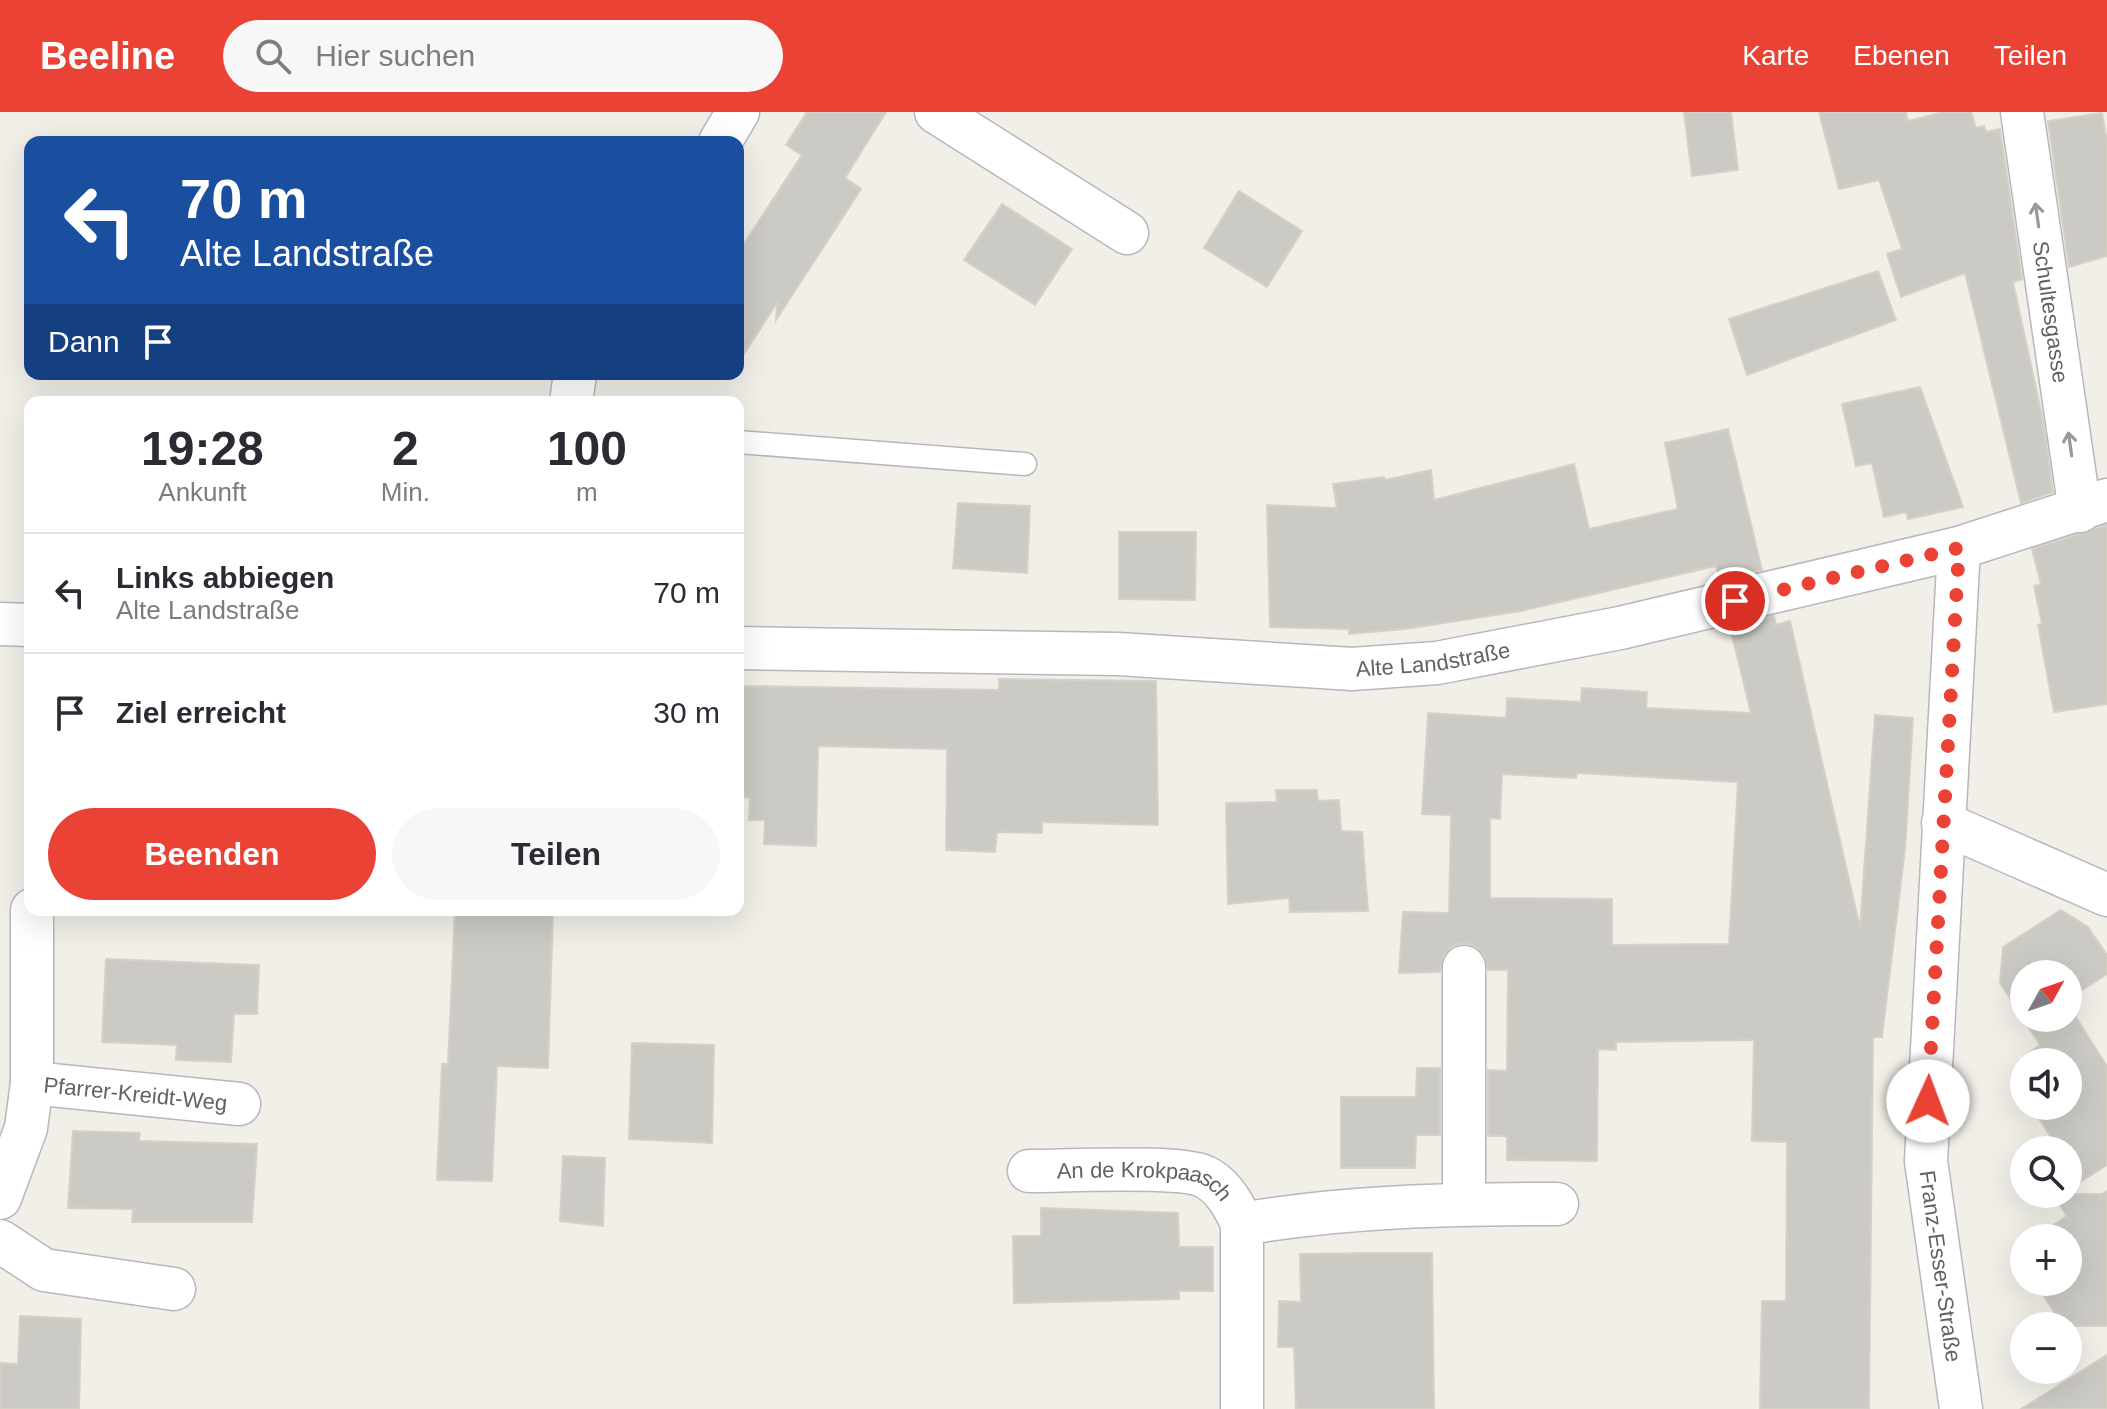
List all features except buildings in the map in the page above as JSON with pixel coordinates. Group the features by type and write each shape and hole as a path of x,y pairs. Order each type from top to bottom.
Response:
{"street":[{"path":"724,136 738,112"},
{"path":"936,112 1127,233"},
{"name":"Schultesgasse","path":"2022,112 2094,506"},
{"name":"Alte Landstraße","path":"744,648 1118,654 1352,669 1437,663 1634,624 1959,548 2094,506"},
{"name":"Franz-Esser-Straße","path":"1959,548 1926,1161 1961,1409"},
{"path":"0,624 24,625"},
{"path":"1943,823 2107,895"},
{"name":"Pfarrer-Kreidt-Weg","path":"0,1198 26,1128 32,1083 32,916"},
{"path":"1464,967 1464,1204"},
{"name":"Pfarrer-Kreidt-Weg","path":"32,1083 239,1104"},
{"name":"An de Krokpaasch","path":"1029,1171 1204,1176 1234,1204 1242,1224 1242,1409"},
{"name":"An de Krokpaasch","path":"1242,1224 1295,1215 1464,1204 1557,1204"},
{"path":"0,1241 44,1270 174,1289"}],"lane":[{"path":"744,442 1025,464"}],"route":[{"path":"1735,601 1959,548 1928,1101"}]}
